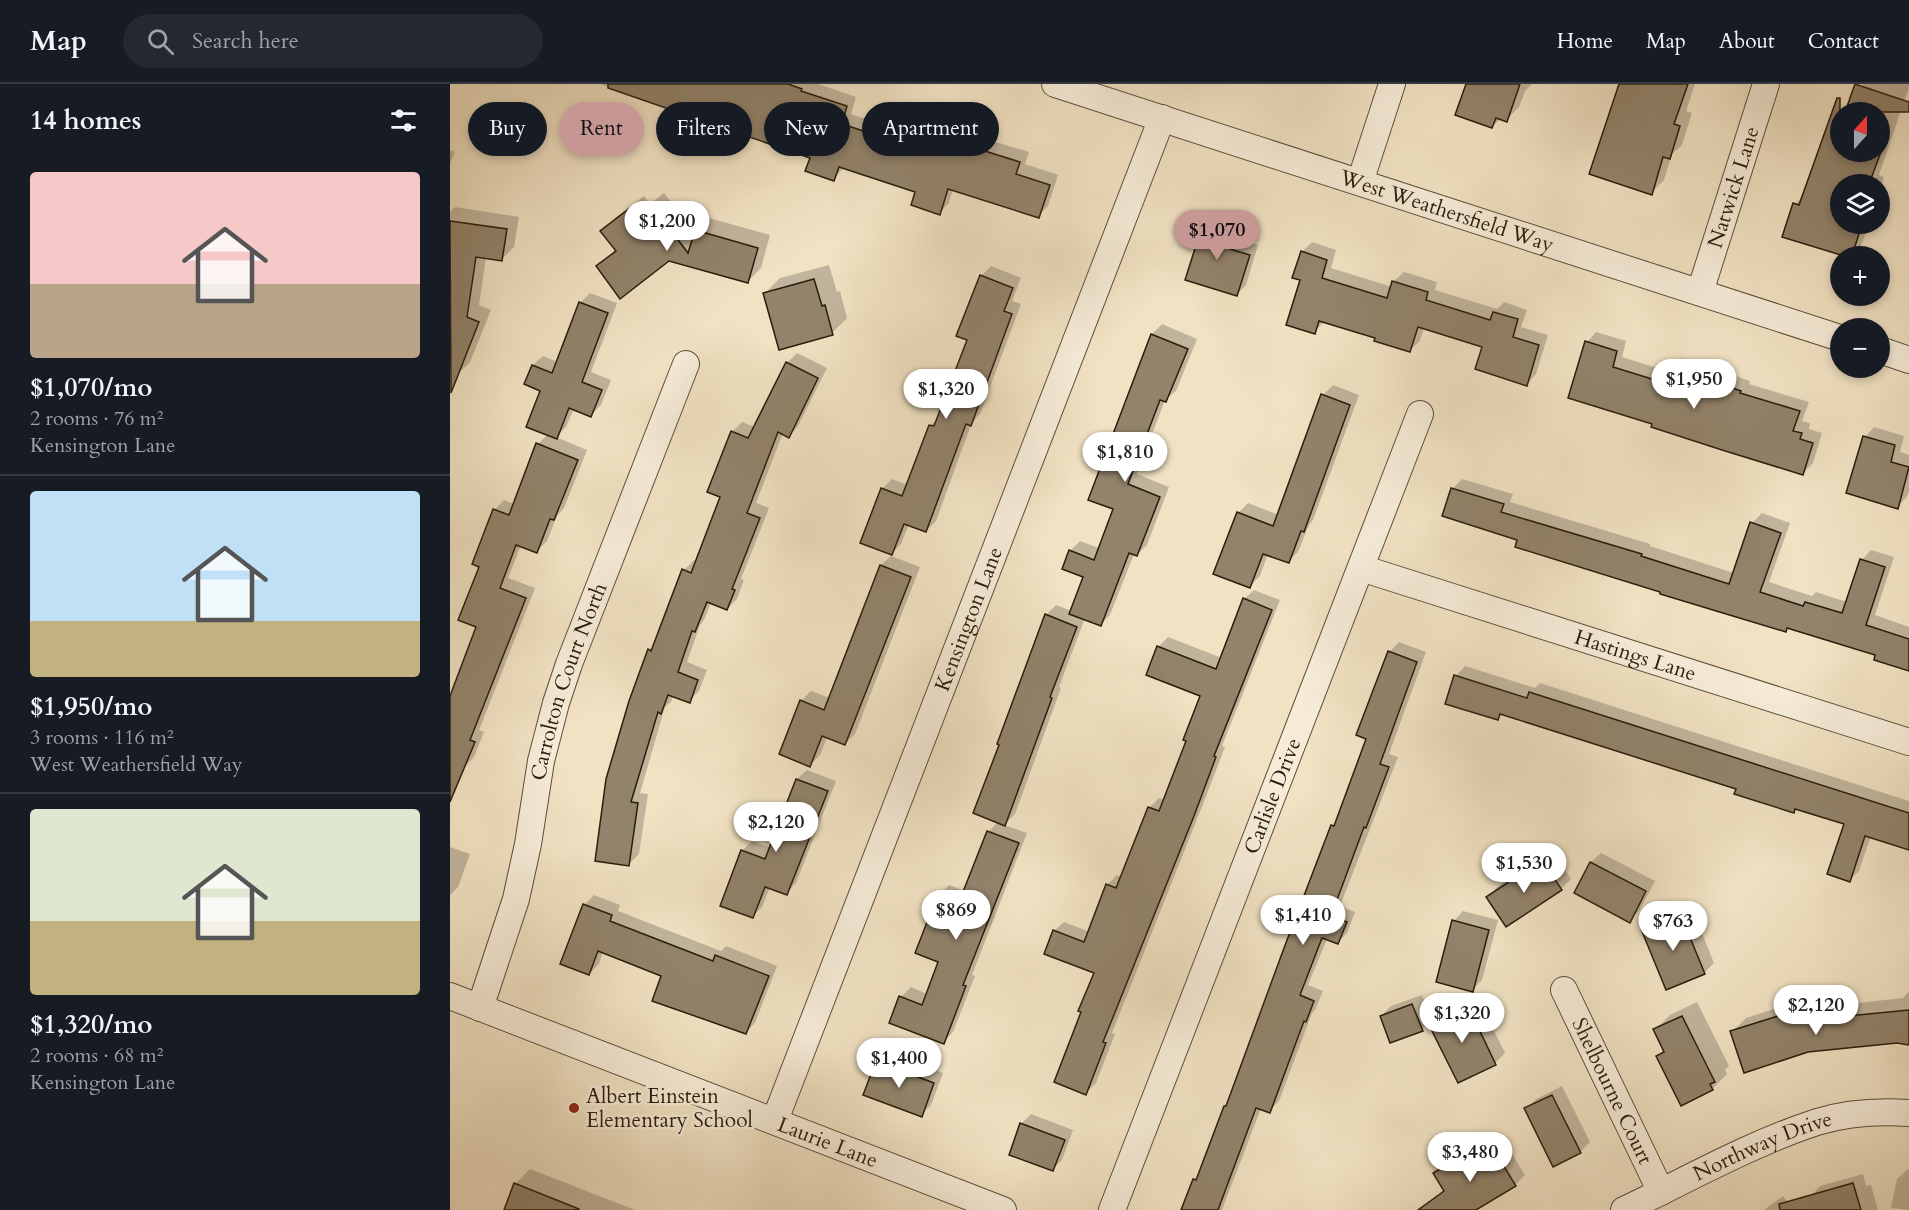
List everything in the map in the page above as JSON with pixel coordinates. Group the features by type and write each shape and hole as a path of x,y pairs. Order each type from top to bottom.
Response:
{"street":[{"name":"West Weathersfield Way","path":"1055,84 1830,335"},
{"path":"1360,182 1392,84"},
{"name":"Natwick Lane","path":"1700,292 1766,84"},
{"name":"Kensington Lane","path":"775,1120 1162,118"},
{"path":"1890,353 1909,360"},
{"name":"Carrolton Court North","path":"480,1008 516,899 528,844 541,761 556,703 573,653 686,364"},
{"name":"Carlisle Drive","path":"1112,1210 1420,414"},
{"name":"Hastings Lane","path":"1361,568 1909,742"},
{"name":"Shelbourne Court","path":"1564,990 1661,1192"},
{"name":"Laurie Lane","path":"450,996 1003,1210"},
{"name":"Northway Drive","path":"1624,1210 1750,1149 1819,1122 1873,1113 1909,1113"}],"building":[{"path":"608,84 788,84 802,89 801,91 835,102 764,102 764,142 752,138 752,102 656,102 656,105 608,88"},
{"path":"1466,84 1520,84 1507,122 1496,118 1492,128 1455,115"},
{"path":"1619,84 1688,84 1674,124 1680,126 1670,159 1663,157 1652,195 1589,174"},
{"path":"1855,84 1909,102 1909,112 1890,112 1890,102 1849,102"},
{"path":"1830,118 1830,162 1877,162 1873,174 1830,174 1830,234 1859,234 1855,246 1830,246 1830,252 1782,237 1793,203 1799,205"},
{"path":"850,127 862,131 862,156 999,155 1020,162 1016,174 1050,185 1039,218 948,189 940,215 911,205 915,192 839,167 834,181 805,171 810,158 804,156 850,156"},
{"path":"651,204 688,253 695,230 758,248 748,283 669,261 620,299 596,266 616,251 600,231 630,208 636,215"},
{"path":"450,221 507,229 502,261 476,257 467,317 479,322 451,393"},
{"path":"1203,223 1235,233 1230,249 1250,255 1237,296 1185,280"},
{"path":"1301,251 1327,260 1322,278 1387,298 1392,281 1428,292 1426,300 1490,320 1493,312 1518,319 1513,337 1539,345 1527,386 1475,369 1482,347 1418,327 1410,352 1374,341 1375,338 1319,321 1315,334 1286,325 1300,280 1292,278"},
{"path":"980,275 1013,288 1004,311 1012,314 971,426 966,424 926,532 904,524 892,555 860,543 881,488 902,496 929,425 934,426 967,340 956,336"},
{"path":"814,279 822,306 825,305 833,335 779,350 763,293"},
{"path":"579,302 608,313 582,382 602,390 591,417 569,408 557,439 526,427 540,391 524,384 532,365 552,373"},
{"path":"1151,334 1188,349 1166,402 1160,400 1128,484 1160,497 1137,556 1129,553 1101,626 1069,614 1083,577 1062,569 1069,550 1094,560 1113,509 1088,500"},
{"path":"1585,341 1617,351 1613,367 1665,383 1671,367 1741,391 1740,393 1800,411 1793,431 1802,433 1800,439 1813,443 1803,475 1568,398"},
{"path":"786,362 818,378 789,438 778,432 747,513 760,518 732,589 735,590 727,610 707,602 695,632 692,631 678,672 698,680 690,703 668,695 661,714 658,712 631,802 638,803 629,866 595,861 606,779 629,701 682,569 691,573 720,497 707,492 731,431 748,438"},
{"path":"1321,394 1350,405 1304,532 1301,531 1289,563 1263,554 1250,588 1213,574 1237,512 1273,526"},
{"path":"1863,436 1895,445 1891,462 1909,467 1898,509 1846,493"},
{"path":"536,443 578,460 554,520 550,519 537,553 516,545 500,588 526,598 470,740 475,742 450,802 450,696 476,627 458,620 479,567 472,564 493,509 509,515"},
{"path":"1451,488 1504,504 1501,512 1642,554 1641,556 1729,584 1750,522 1781,533 1760,592 1803,606 1805,602 1842,613 1860,559 1885,567 1866,625 1909,639 1909,671 1874,660 1875,655 1787,628 1786,632 1515,547 1517,540 1442,516"},
{"path":"880,565 911,577 845,745 822,736 810,767 779,754 800,700 824,710"},
{"path":"1243,598 1272,610 1214,756 1216,757 1194,816 1103,1042 1106,1043 1086,1095 1054,1082 1081,1012 1078,1011 1094,973 1044,954 1053,930 1084,942 1106,884 1116,888 1148,807 1159,811 1186,741 1183,740 1200,696 1146,675 1157,646 1216,669"},
{"path":"1045,614 1077,627 1005,826 973,813"},
{"path":"1388,651 1417,662 1380,764 1389,767 1331,916 1347,922 1338,944 1322,938 1300,995 1314,1001 1306,1022 1304,1021 1270,1113 1256,1108 1218,1210 1181,1210 1193,1179 1196,1180 1224,1106 1226,1106 1331,825 1334,826 1366,739 1356,735"},
{"path":"1454,675 1527,698 1529,692 1909,813 1909,850 1865,836 1850,882 1827,874 1844,824 1795,809 1794,813 1734,794 1736,789 1500,714 1498,720 1445,704"},
{"path":"796,779 828,791 787,895 765,887 753,918 720,906 741,850 765,859"},
{"path":"987,831 1019,843 963,985 966,986 944,1044 889,1023 899,996 922,1005 938,962 915,953 938,894 959,902"},
{"path":"1542,860 1562,890 1506,927 1486,897"},
{"path":"1590,862 1646,891 1630,923 1574,893"},
{"path":"583,904 612,915 610,921 713,961 715,955 769,976 746,1034 652,1001 661,976 598,951 589,975 560,964"},
{"path":"1680,913 1705,974 1666,990 1641,929"},
{"path":"1452,920 1489,930 1473,992 1436,982"},
{"path":"1412,1004 1423,1031 1390,1043 1380,1016"},
{"path":"1467,1004 1496,1065 1458,1083 1428,1023"},
{"path":"1909,1010 1909,1045 1897,1043 1808,1052 1744,1073 1730,1031 1794,1011 1797,1021"},
{"path":"1682,1016 1715,1082 1710,1084 1713,1090 1681,1106 1656,1056 1664,1052 1653,1029"},
{"path":"876,1061 934,1083 922,1117 863,1095"},
{"path":"1552,1095 1581,1153 1553,1167 1524,1108"},
{"path":"1020,1123 1065,1140 1053,1171 1009,1155"},
{"path":"1475,1148 1484,1163 1497,1155 1516,1186 1476,1210 1418,1210 1444,1191 1433,1173"},
{"path":"514,1183 579,1209 579,1210 504,1210"},
{"path":"1853,1183 1861,1210 1780,1210 1779,1204"}],"place":[{"name":"Albert Einstein Elementary School","path":"574,1108"}]}
